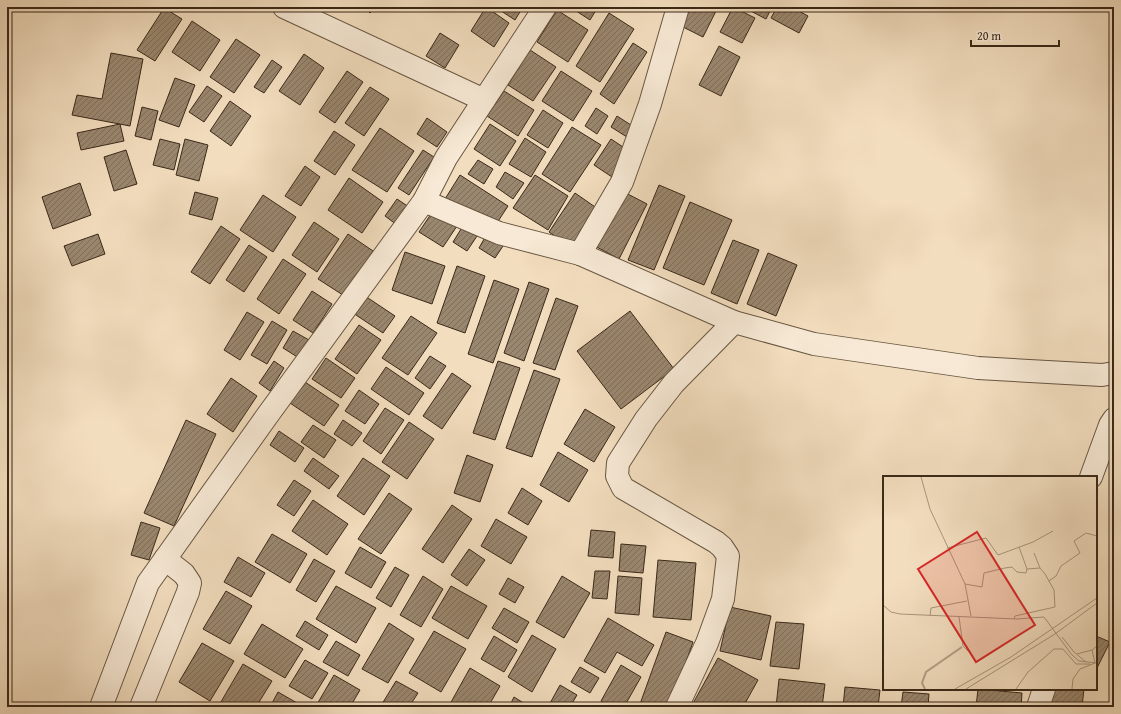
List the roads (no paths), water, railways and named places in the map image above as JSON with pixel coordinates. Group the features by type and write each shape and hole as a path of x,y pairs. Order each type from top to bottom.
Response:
{"street":[{"path":"284,7 484,100"},
{"path":"101,707 148,584 267,416 424,201 446,158 545,7"},
{"path":"580,254 622,182 650,104 678,7"},
{"path":"424,201 499,233 580,254 734,322 814,344 978,368 1102,375 1114,374"},
{"path":"677,707 707,643 723,599 728,556 722,546 716,542 623,488 617,476 618,462 646,419 674,383 734,322"},
{"path":"1091,476 1110,425 1114,419"},
{"path":"141,707 188,592 190,583 184,574 165,559"},
{"path":"1038,707 1044,690"}]}
